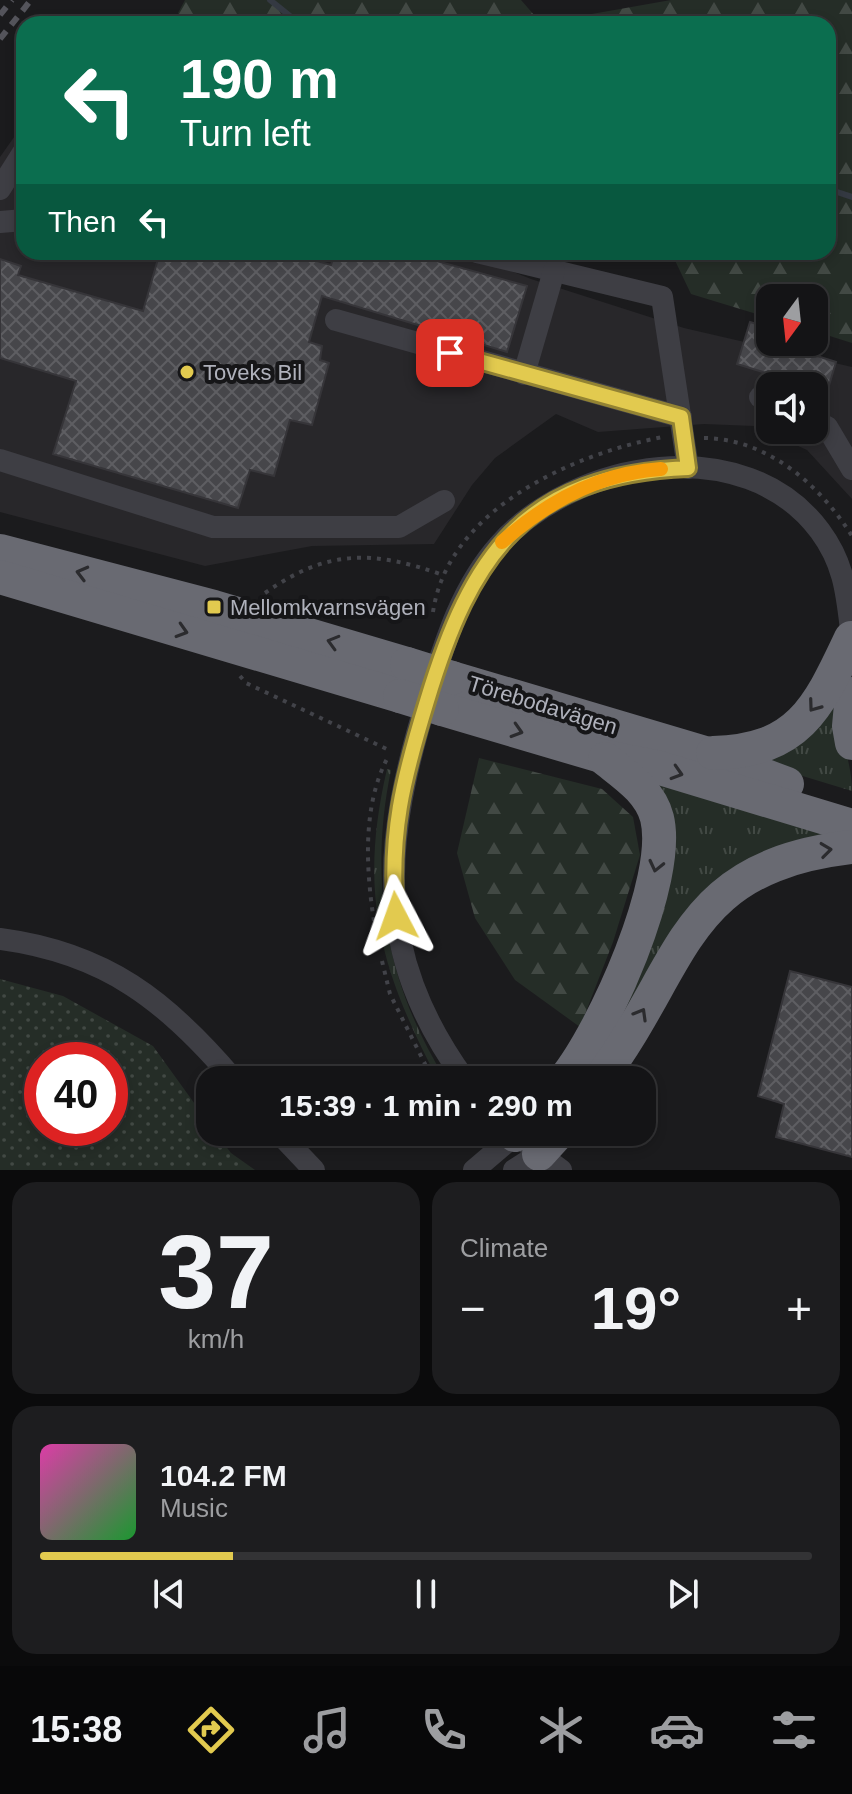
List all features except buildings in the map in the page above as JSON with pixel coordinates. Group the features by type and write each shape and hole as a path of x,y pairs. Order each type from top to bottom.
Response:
{"highway":[{"name":"Törebodavägen","path":"0,551 214,607 404,680"},
{"name":"Törebodavägen","path":"0,577 447,693 705,753 767,778 852,803"},
{"path":"852,638 852,648"},
{"path":"705,753 758,749 793,732 819,699 852,638"},
{"name":"Törebodavägen","path":"447,693 601,756 660,768 852,826"},
{"path":"852,694 849,726 852,743"},
{"path":"574,1066 591,1042 622,980 661,842 656,815 646,794 601,756"},
{"path":"607,1066 688,932 711,904 739,882 776,861 852,847"}],"street":[{"path":"0,189 16,164"},
{"path":"509,260 662,297 688,468"},
{"path":"524,374 554,271"},
{"path":"336,320 524,374 683,427"},
{"path":"828,429 852,469"},
{"path":"0,460 213,527 399,527 444,501"},
{"path":"456,1066 432,1029 405,964 393,878 394,837 402,785 447,637 481,568 501,543 552,503 605,479 643,470 688,468 718,469 757,479 795,503 820,531 840,566 851,606 852,638"},
{"path":"0,939 44,947 84,961 152,996 200,1040 222,1066"},
{"path":"291,1146 314,1170"},
{"path":"475,1161 531,1146"}],"path":[{"path":"432,614 443,575 471,536 502,503 569,463 620,446 662,437 683,427 760,452 792,468 833,505 852,536"},
{"path":"261,596 308,567 335,559 366,556 402,560 443,575"},
{"path":"237,671 246,683 391,751"},
{"path":"376,932 369,885 370,830 377,785 395,744"},
{"path":"381,959 390,994 426,1066"}],"shaded area":[{"path":"16,134 16,260 483,260 531,279 684,328 756,345 756,356 805,356 852,367 852,499 807,450 794,444 828,444 828,372 756,372 756,427 704,424 598,432 556,414 495,458 472,485 434,544 312,546 205,566 0,512 0,157"}],"green space":[{"path":"185,0 521,0 535,16 180,16 178,13"},
{"path":"671,0 852,0 852,343 828,335 828,284 756,284 756,314 691,294 675,260 836,260 836,16 581,16"},
{"path":"832,698 852,791 773,767 772,757"},
{"path":"479,758 602,789 633,817 640,855 613,942 580,1027 515,980 475,918 457,853"},
{"path":"387,769 391,770 381,851 387,931 409,1007 438,1066 431,1066 401,1002 380,930 375,893 378,814"},
{"path":"649,782 826,832 826,838 762,858 617,1029 650,921"},
{"path":"0,979 63,996 153,1046 196,1106 196,1146 226,1146 255,1170 0,1170"}],"waterway":[{"path":"270,0 290,16"},
{"path":"836,192 852,197"}],"railway":[{"path":"0,15 12,0"},
{"path":"18,16 31,0"},
{"path":"0,39 16,19"}],"slow traffic":[{"path":"502,542 552,503 578,490 605,479 661,469"}],"place":[{"name":"Toveks Bil","path":"187,372"},
{"name":"Mellomkvarnsvägen","path":"214,607"}],"route":[{"path":"396,916 394,837 402,785 450,627 481,568 501,543 526,521 578,490 605,479 643,470 688,468 681,417 450,353"}]}
